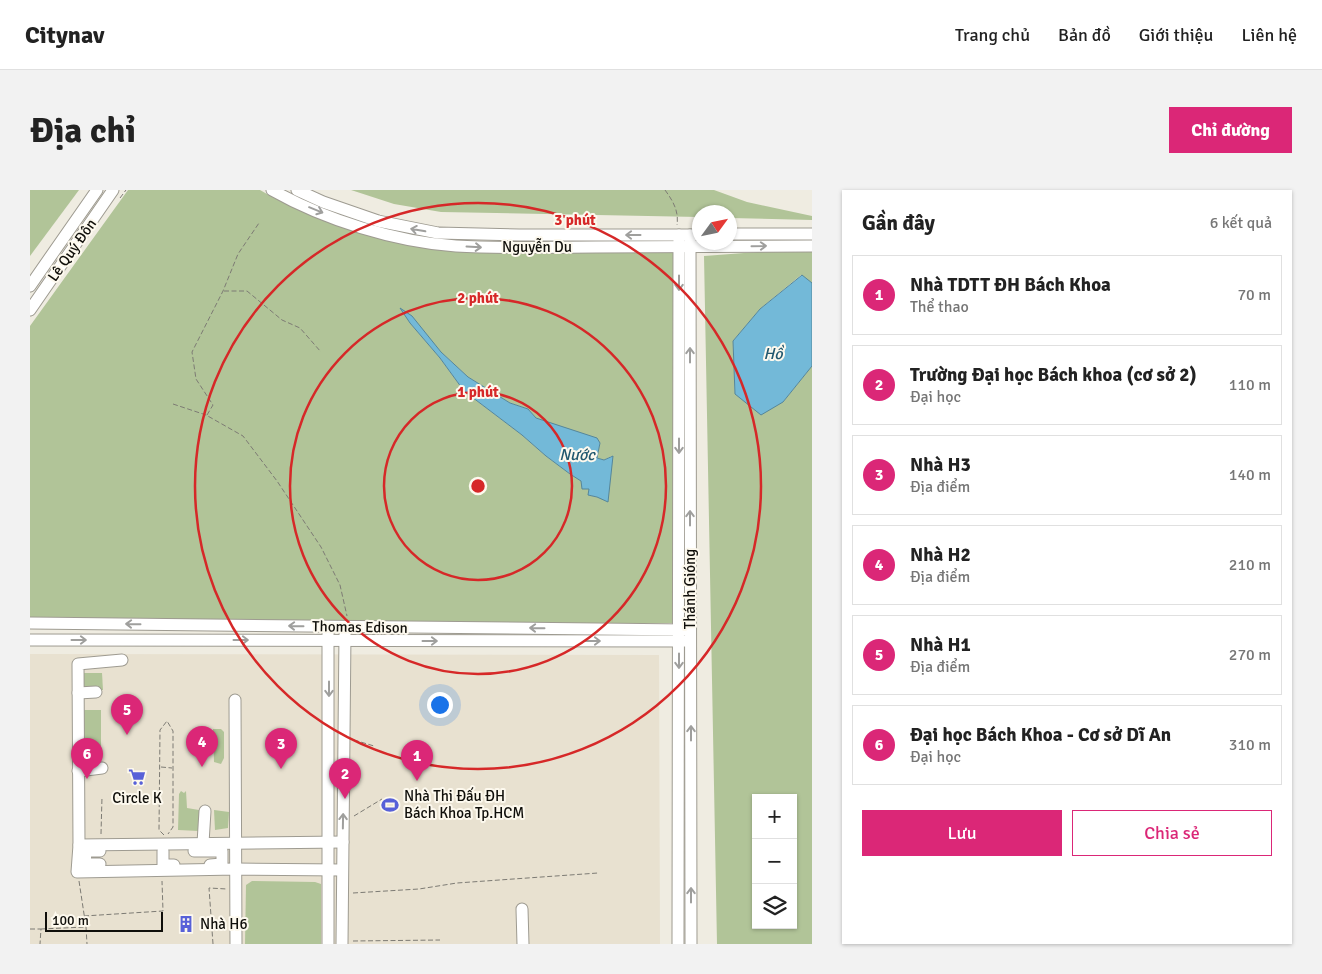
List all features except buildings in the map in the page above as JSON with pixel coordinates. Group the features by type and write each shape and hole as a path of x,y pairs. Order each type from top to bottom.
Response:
{"street":[{"name":"Lê Quý Đôn","path":"32,283 98,190"},
{"name":"Lê Quý Đôn","path":"30,310 113,190"},
{"name":"Nguyễn Du","path":"272,190 366,229 394,237 454,246 812,246"},
{"name":"Nguyễn Du","path":"296,190 350,212 410,228 438,233 686,235"},
{"path":"737,234 812,234"},
{"path":"519,235 520,247"},
{"name":"Thánh Gióng","path":"686,235 685,841 691,944"},
{"path":"32,283 46,286"},
{"name":"Thomas Edison","path":"30,623 347,626 685,636"},
{"path":"328,626 328,944"},
{"path":"342,942 344,640 347,626"},
{"name":"Thomas Edison","path":"30,640 344,640 685,636"},
{"path":"122,660 78,664 79,845 77,872 162,868 222,864 222,851 86,851 85,864 162,868 342,870"},
{"path":"78,693 96,692"},
{"path":"235,700 236,944"},
{"path":"328,731 344,735"},
{"path":"78,770 102,768"},
{"path":"203,843 205,811"},
{"name":"Thánh Gióng","path":"678,944 685,841"},
{"path":"79,845 343,842"},
{"path":"162,868 163,851"},
{"path":"522,909 523,944"}],"path":[{"path":"665,190 672,199 686,235"},
{"path":"206,415 213,405 196,379 192,352 223,291 238,254 259,223"},
{"path":"223,291 247,291 282,320 300,328 321,352"},
{"path":"173,404 206,415 242,436 277,481 321,547 340,585 347,626"},
{"path":"167,722 173,731 173,827 166,837 159,830 160,767 160,730 167,722"},
{"path":"344,735 374,746"},
{"path":"160,767 173,768"},
{"path":"100,844 102,797"},
{"path":"343,823 382,799"},
{"path":"84,916 162,911 162,868"},
{"path":"77,872 86,928 86,944"},
{"path":"342,894 598,873"},
{"path":"213,944 209,888 236,890"},
{"path":"30,929 86,928"},
{"path":"40,944 41,929"},
{"path":"342,942 407,943 440,940"}],"shaded area":[{"path":"30,654 659,655 660,944 30,944"}],"green space":[{"path":"30,190 79,190 30,256"},
{"path":"128,190 260,190 274,198 344,226 398,243 457,252 677,252 674,623 435,624 30,618 30,326","holes":["401,309 441,352 468,377 510,403 528,409 536,418 600,443 597,458 604,460 612,456 597,497 589,495 589,489 582,481 546,456 522,435 464,391"]},
{"path":"351,190 714,190 747,202 812,216 812,220 737,218 737,205 692,205 692,217 441,212 394,204"},
{"path":"812,248 812,283 801,275 760,309 733,341 735,393 783,402 812,366 812,944 717,944 704,256"},
{"path":"82,673 102,673 103,690 82,690"},
{"path":"84,710 101,710 101,758 85,758 84,756"},
{"path":"213,729 221,729 224,732 224,758 221,764 214,762"},
{"path":"181,791 184,793 186,791 187,808 199,810 199,831 178,830 179,794"},
{"path":"214,810 229,812 228,828 215,830"},
{"path":"252,881 315,882 321,884 321,944 245,944 246,885"}],"water":[{"name":"Hồ","path":"802,275 812,283 812,366 783,402 761,415 735,394 733,341 760,309"},
{"name":"Nước","path":"400,308 412,316 441,352 468,377 510,403 528,409 536,418 597,438 600,443 597,458 604,460 613,456 608,502 588,495 589,489 582,489 581,481 546,456 522,435 464,391"}],"place":[{"name":"Nhà H1","path":"127,735"},
{"name":"Nhà H2","path":"202,767"},
{"name":"Nhà H3","path":"281,769"},
{"name":"Circle K","path":"137,777"},
{"name":"Đại học Bách Khoa - Cơ sở Dĩ An","path":"87,779"},
{"name":"Nhà TDTT ĐH Bách Khoa","path":"417,781"},
{"name":"Trường Đại học Bách khoa (cơ sở 2)","path":"345,799"},
{"name":"Nhà Thi Đấu ĐH Bách Khoa Tp.HCM","path":"390,805"},
{"name":"Nhà H6","path":"186,924"}]}
